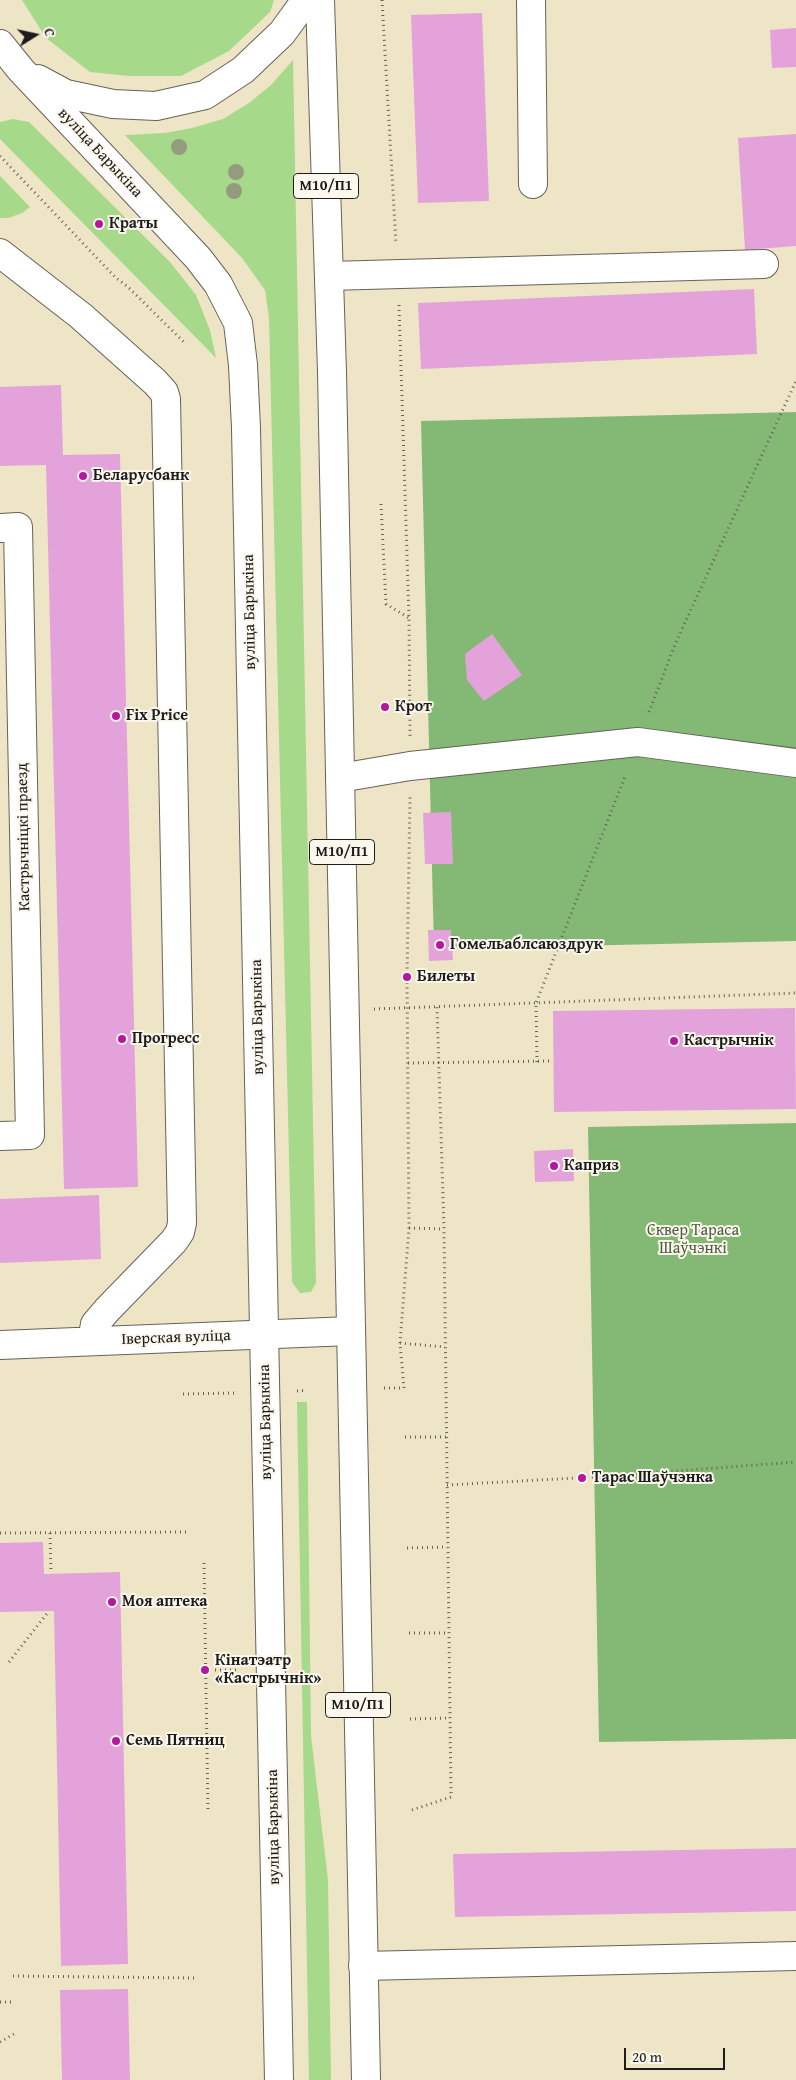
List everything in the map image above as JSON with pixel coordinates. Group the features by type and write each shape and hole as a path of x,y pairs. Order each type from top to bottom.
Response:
{"main road":[{"path":"11,71 66,94 112,104 156,106 205,96 243,70 282,32 306,0"},
{"name":"М10/П1","path":"320,0 329,276 366,2080"},
{"path":"531,0 533,184"},
{"name":"вуліца Барыкіна","path":"0,44 11,71 198,258 218,284 238,323 243,365 246,428 279,2080"},
{"path":"0,253 81,316 155,382 164,392 166,399 182,1223 180,1232 174,1241 95,1324 92,1341"},
{"path":"329,276 764,264"},
{"name":"Кастрычніцкі праезд","path":"0,528 18,527 30,1135 0,1136"},
{"path":"340,778 410,766 638,742 796,763"},
{"name":"Іверская вуліца","path":"0,1345 351,1331"},
{"path":"363,1966 796,1956"}],"path":[{"path":"382,0 398,274 409,618 410,766 407,1008 409,1228 400,1343 404,1388 384,1388"},
{"path":"0,156 115,277 128,287 186,344"},
{"path":"536,1062 536,1003 676,642 796,381"},
{"path":"381,504 386,604 409,618"},
{"path":"407,1008 796,993"},
{"path":"412,1810 451,1797 444,1229 437,1006"},
{"path":"408,1064 553,1061"},
{"path":"409,1228 444,1229"},
{"path":"400,1343 445,1347"},
{"path":"297,1391 308,1390"},
{"path":"183,1394 234,1392"},
{"path":"404,1437 446,1437"},
{"path":"447,1485 594,1477 796,1462"},
{"path":"0,1533 186,1532"},
{"path":"50,1533 51,1574"},
{"path":"407,1548 447,1547"},
{"path":"204,1563 208,1813"},
{"path":"9,1662 49,1611"},
{"path":"409,1633 449,1632"},
{"path":"410,1719 450,1718"},
{"path":"13,1976 195,1978"},
{"path":"0,2002 14,2002"},
{"path":"0,2042 14,2034"}],"green space":[{"path":"22,0 274,0 270,12 229,51 181,76 129,76 90,72 46,38"},
{"path":"293,60 316,1283 311,1292 300,1293 292,1282 269,318 265,290 242,258 125,135 165,133 223,119 249,103 271,85"},
{"path":"13,119 29,122 170,262 196,295 210,330 216,358 0,139 0,122"},
{"path":"0,176 30,207 22,213 8,218 0,218"},
{"path":"796,412 796,941 434,949 421,421"},
{"name":"Сквер Тараса Шаўчэнкі","path":"796,1123 796,1739 599,1742 588,1127"},
{"path":"297,1402 307,1402 311,1736 328,1880 331,2080 309,2080"}],"building":[{"path":"482,13 489,201 418,203 411,15"},
{"path":"796,28 796,67 772,68 770,30"},
{"path":"796,134 796,246 745,250 738,138"},
{"path":"754,289 757,354 421,369 418,303"},
{"path":"61,385 63,455 120,454 138,1187 64,1189 46,465 0,466 0,387"},
{"path":"492,634 522,675 484,701 467,680 465,654"},
{"path":"451,812 453,864 425,864 423,813"},
{"name":"Гомельаблсаюздрук","path":"428,930 451,930 453,960 429,961"},
{"name":"Кастрычнік","path":"795,1008 796,1109 554,1112 553,1011"},
{"name":"Каприз","path":"573,1149 574,1181 535,1182 534,1151"},
{"path":"99,1195 101,1259 0,1263 0,1199"},
{"path":"43,1542 44,1574 120,1572 128,1964 61,1966 54,1611 0,1612 0,1543"},
{"path":"796,1848 796,1911 455,1917 453,1854"},
{"path":"128,1989 130,2080 62,2080 60,1990"}],"place":[{"name":"Краты","path":"99,224"},
{"name":"Беларусбанк","path":"83,476"},
{"name":"Крот","path":"385,707"},
{"name":"Fix Price","path":"116,716"},
{"name":"Гомельаблсаюздрук","path":"440,945"},
{"name":"Билеты","path":"407,977"},
{"name":"Прогресс","path":"122,1039"},
{"name":"Кастрычнік","path":"674,1041"},
{"name":"Каприз","path":"554,1166"},
{"name":"Тарас Шаўчэнка","path":"582,1478"},
{"name":"Моя аптека","path":"112,1602"},
{"name":"Кінатэатр «Кастрычнік»","path":"205,1670"},
{"name":"Семь Пятниц","path":"116,1741"}]}
